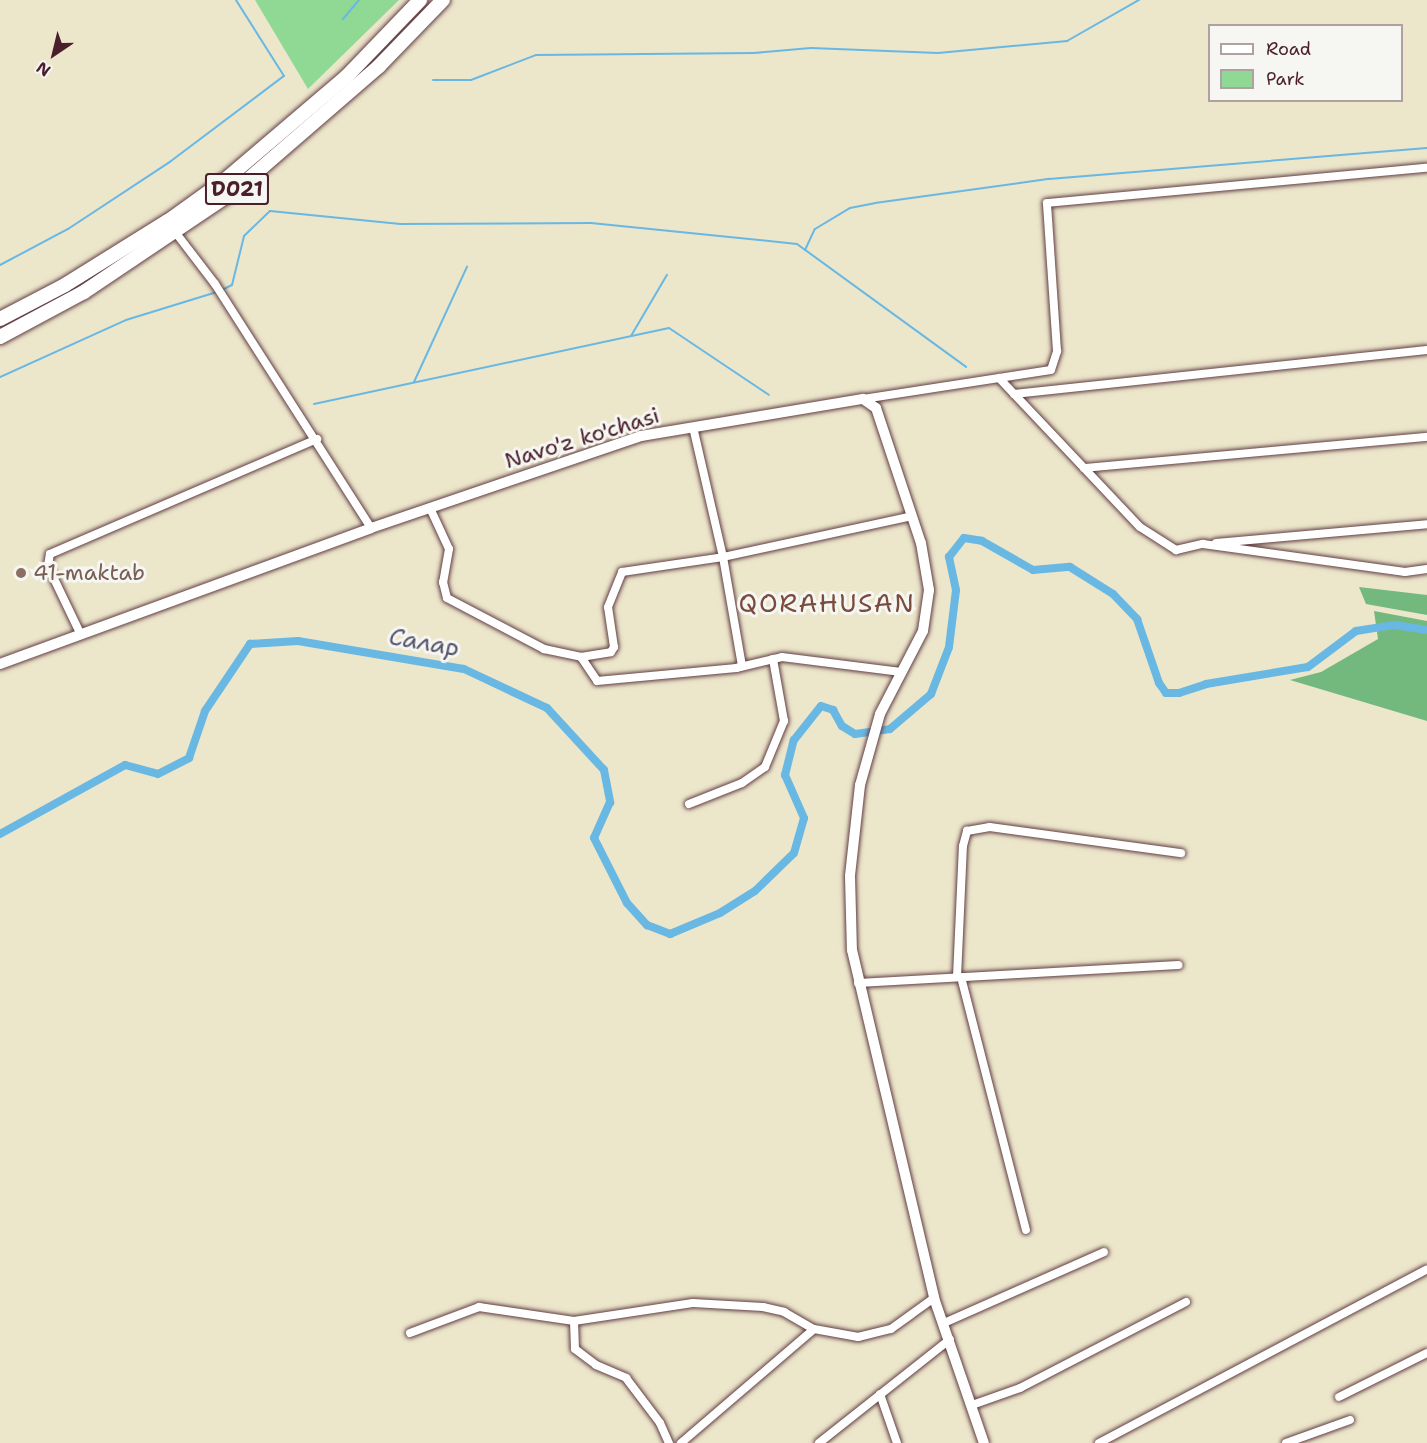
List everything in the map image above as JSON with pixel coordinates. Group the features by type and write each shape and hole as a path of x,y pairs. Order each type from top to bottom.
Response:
{"highway":[{"name":"D021","path":"0,320 75,279 225,180 346,76 420,0"},
{"name":"D021","path":"0,337 84,292 176,233 236,190 304,133 411,36 442,0"}],"street":[{"path":"863,399 1051,370 1057,351 1047,203 1427,168"},
{"path":"176,233 215,284 317,439 371,528"},
{"path":"1014,394 1427,350"},
{"path":"999,378 1140,527 1176,550 1203,544 1427,524"},
{"path":"876,408 886,395"},
{"path":"863,399 876,408 921,543 929,590 923,631 880,714 870,746 855,813 849,919 858,983 934,1298 984,1443"},
{"name":"Navo'z ko'chasi","path":"0,664 371,528 641,436 863,399"},
{"path":"693,427 723,557 742,666"},
{"path":"1084,468 1427,437"},
{"path":"81,635 48,566 50,554 317,439"},
{"path":"430,508 449,549 443,582 447,598 544,649 581,657 610,652 614,646 608,607 622,572 723,557 912,516"},
{"path":"1203,544 1405,572 1427,569"},
{"path":"581,657 593,677 603,681 742,666 782,657 902,672"},
{"path":"689,804 742,783 765,767 784,721 773,659"},
{"path":"1026,1230 959,977 963,846 967,831 990,827 1181,853"},
{"path":"858,983 1178,965"},
{"path":"944,1323 1104,1252"},
{"path":"1099,1443 1427,1269"},
{"path":"410,1333 479,1307 574,1321 693,1303 763,1307 784,1312 814,1329 858,1338 881,1334 934,1298"},
{"path":"972,1405 1020,1388 1186,1302"},
{"path":"574,1321 575,1349 596,1365 626,1378 660,1423 669,1443"},
{"path":"681,1443 814,1329"},
{"path":"819,1443 950,1339"},
{"path":"1340,1397 1427,1353"},
{"path":"880,1394 897,1443"},
{"path":"1287,1443 1350,1419"}],"green space":[{"path":"255,0 399,0 308,89"},
{"path":"1359,587 1427,595 1427,615 1366,604"},
{"path":"1374,611 1427,621 1427,721 1290,680 1321,672 1378,639"}],"waterway":[{"path":"0,265 68,229 171,161 284,76 236,0"},
{"path":"343,19 359,0"},
{"path":"433,80 471,80 536,55 754,53 811,48 938,53 1067,41 1139,0"},
{"path":"805,250 815,229 850,208 875,203 1049,179 1427,148"},
{"path":"222,290 232,285 244,236 270,211 400,224 591,223 797,244 966,367"},
{"path":"414,382 467,267"},
{"path":"631,336 667,275"},
{"path":"0,377 126,320 217,292"},
{"path":"314,404 669,328 769,395"},
{"name":"Салар","path":"0,834 125,765 158,774 189,758 205,711 250,644 298,641 464,669 547,708 604,770 610,802 594,838 627,903 647,925 670,934 720,913 755,891 794,853 804,818 785,775 794,740 821,706 833,710 842,726 855,734 890,729 931,694 949,647 956,590 949,557 964,538 982,541 1033,570 1070,567 1113,594 1137,619 1159,683 1166,693 1179,693 1206,684 1308,667 1356,631 1395,625 1427,630"}],"place":[{"name":"41-maktab","path":"21,573"}],"district":[{"name":"QORAHUSAN","path":"827,603"}]}
